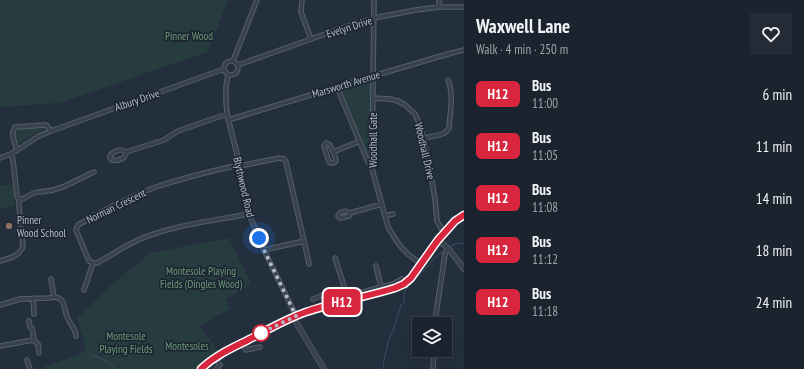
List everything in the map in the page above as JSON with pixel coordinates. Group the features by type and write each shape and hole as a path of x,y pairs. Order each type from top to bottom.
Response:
{"main road":[{"path":"201,369 215,358 241,343 295,317 331,305 395,288 404,284 411,278 444,233 455,221 464,215"}],"street":[{"path":"233,61 257,0"},
{"path":"302,0 301,12 311,39"},
{"name":"Woodhall Gate","path":"374,0 372,168 388,227 396,240 408,254 421,264"},
{"path":"439,0 439,7"},
{"name":"Evelyn Drive","path":"238,65 374,18 439,7 464,7"},
{"name":"Marsworth Avenue","path":"228,120 464,50"},
{"path":"233,61 238,65 238,68 233,74 228,74 224,70 225,63 233,61"},
{"name":"Albury Drive","path":"0,158 17,151 38,136 224,70"},
{"name":"Blythwood Road","path":"228,74 226,87 227,114 249,214 295,317"},
{"path":"424,138 444,134 448,131 452,94 448,80"},
{"path":"337,87 363,151 372,168"},
{"name":"Woodhall Drive","path":"373,98 398,101 415,114 424,138 435,199 437,221 444,233"},
{"path":"126,152 164,140 178,131 227,114"},
{"path":"17,151 12,133 13,128 46,125 51,131"},
{"path":"333,152 360,141"},
{"path":"326,143 330,145 333,152 336,161 331,163 329,162 324,144 326,143"},
{"path":"363,151 373,149"},
{"path":"0,261 20,253 23,246 19,200 17,196 11,154"},
{"name":"Norman Crescent","path":"93,263 89,261 76,230 78,225 123,200 156,187 210,172 279,158 284,159 286,162 304,241"},
{"path":"19,200 35,192 52,191 63,187 94,172"},
{"path":"350,213 382,204"},
{"path":"86,289 93,263 96,263 136,241 158,232 249,214"},
{"path":"385,216 393,214"},
{"path":"438,240 448,248 464,269"},
{"path":"264,250 304,241 309,264"},
{"path":"436,317 445,254 448,248"},
{"path":"335,258 345,289 347,301"},
{"path":"376,266 381,287"},
{"path":"51,279 54,296"},
{"path":"363,297 363,292 393,284 402,279 404,284"},
{"path":"313,299 326,294 331,305"},
{"path":"0,305 20,299 48,298 54,296 59,298 63,302 68,319 72,324 76,336"},
{"path":"33,298 34,314"},
{"path":"295,317 324,369"},
{"path":"29,321 30,327 32,328 33,340"},
{"path":"0,346 33,340 38,344 39,353"},
{"path":"241,343 246,350 260,347"},
{"path":"433,369 434,357"},
{"path":"215,358 220,365 216,369"},
{"path":"27,360 30,369"}],"green space":[{"name":"Pinner Wood","path":"0,0 228,0 208,52 59,103 0,107"},
{"path":"373,76 372,168 368,162 337,87"},
{"path":"16,128 46,128 17,145 13,132"},
{"path":"13,185 15,205 0,209 0,186"},
{"path":"229,238 251,284 226,299 230,309 200,326 218,352 211,356 197,369 45,369 44,367 84,352 85,345 77,318 107,289 150,253"}],"waterway":[{"path":"451,246 458,243 464,244"},
{"path":"383,369 389,338 393,331 401,305 404,302 404,294 406,289 439,254 443,252"},
{"path":"89,354 109,362 115,369"}],"bus line":[{"name":"H12","path":"201,369 215,358 241,343 293,317 395,288 404,284 411,278 438,240 455,221 464,215"}],"place":[{"name":"Pinner Wood School","path":"9,226"}],"route":[{"path":"259,238 296,316 261,333"}],"park label":[{"name":"Montesole Playing Fields (Dingles Wood)","path":"201,277"},
{"name":"Montesole Playing Fields","path":"126,342"},
{"name":"Montesoles","path":"187,346"}]}
